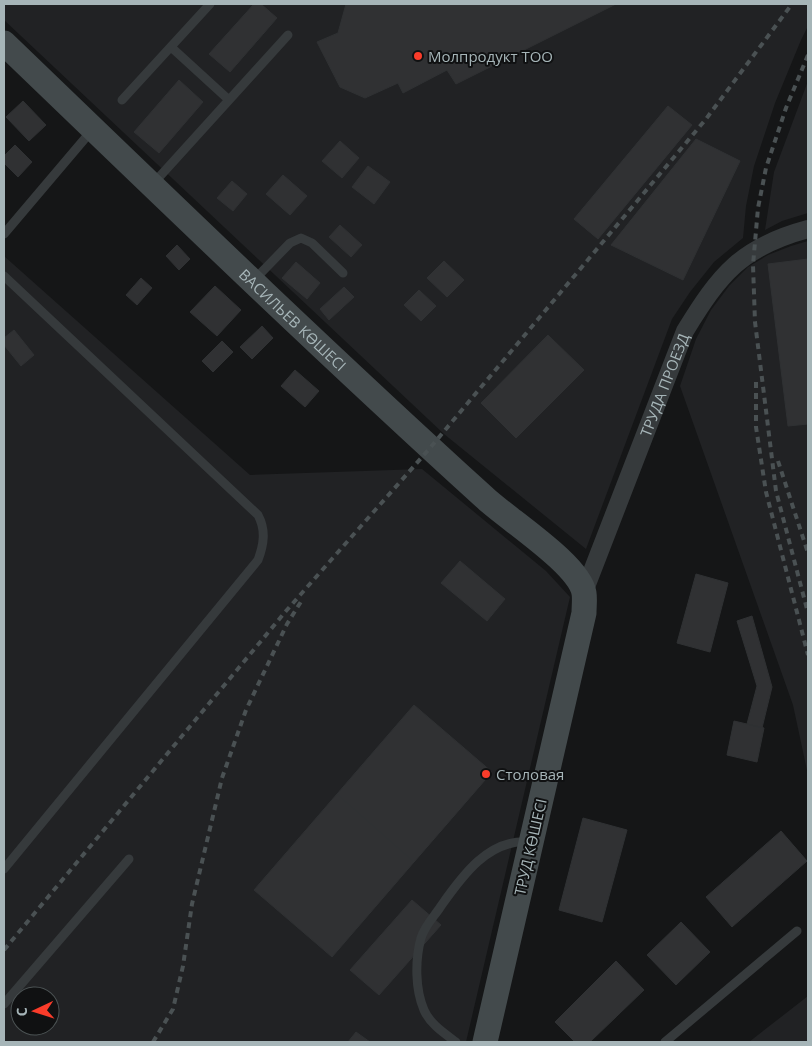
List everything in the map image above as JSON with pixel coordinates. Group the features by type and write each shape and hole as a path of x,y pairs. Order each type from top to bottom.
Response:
{"street":[{"name":"ВАСИЛЬЕВ КӨШЕСІ","path":"4,43 252,282 488,502 563,561 576,575 584,592"},
{"name":"ТРУДА ПРОЕЗД","path":"584,592 685,331 701,304 720,279 746,255 788,234 808,229"},
{"name":"ТРУД КӨШЕСІ","path":"485,1042 584,613 584,592"}],"lane":[{"path":"122,100 210,4"},
{"path":"152,185 288,35"},
{"path":"171,47 229,100"},
{"path":"4,234 93,129"},
{"path":"252,282 290,243 301,238 312,243 343,273"},
{"path":"4,276 258,515 263,524 264,536 263,548 258,560 4,869"},
{"path":"456,1042 437,1028 424,1011 417,966 419,947 424,931 461,877 479,860 507,844 520,841 532,842"},
{"path":"4,1004 128,859"},
{"path":"665,1042 797,931"},
{"path":"492,1009 494,1042"}],"shaded area":[{"path":"4,4 808,4 808,26 775,103 754,166 746,206 743,238 714,262 690,292 672,319 586,549 444,434 4,20"},
{"path":"808,81 808,213 782,221 765,230 774,172"},
{"path":"808,241 808,775 793,705 680,386 696,339 711,310 729,286 748,267 768,255"},
{"path":"4,256 250,475 422,469 546,571 570,597 466,1042 4,1042"},
{"path":"808,996 808,1042 749,1042"}],"building":[{"path":"254,4 261,4 277,18 230,72 209,54"},
{"name":"Молпродукт ТОО","path":"346,4 616,4 456,84 447,70 403,93 398,83 365,98 340,87 317,42 338,33"},
{"path":"179,80 203,102 159,153 134,132"},
{"path":"23,101 46,125 29,141 6,117"},
{"path":"668,106 692,125 598,239 574,219"},
{"path":"696,139 740,161 683,280 611,245"},
{"path":"340,141 359,158 342,178 322,161"},
{"path":"15,145 32,162 18,177 4,163 4,156"},
{"path":"368,166 390,182 374,204 352,187"},
{"path":"283,175 307,196 290,215 266,194"},
{"path":"232,181 247,194 233,211 217,198"},
{"path":"340,225 362,245 351,257 329,237"},
{"path":"177,245 190,259 179,270 166,256"},
{"path":"808,259 808,424 788,426 768,264"},
{"path":"444,261 464,280 447,297 427,278"},
{"path":"296,262 320,283 307,299 282,278"},
{"path":"141,278 152,288 137,305 126,295"},
{"path":"215,286 241,310 217,336 190,312"},
{"path":"344,287 354,297 329,320 320,309"},
{"path":"419,290 436,306 421,321 404,305"},
{"path":"262,326 273,338 252,359 240,347"},
{"path":"14,330 34,355 21,366 4,345 4,338"},
{"path":"548,335 584,370 516,438 481,403"},
{"path":"222,341 233,352 213,372 202,361"},
{"path":"295,370 319,391 305,407 281,386"},
{"path":"460,561 505,599 487,621 441,583"},
{"path":"696,574 728,583 710,652 677,643"},
{"path":"752,616 772,687 762,728 747,724 757,686 737,621"},
{"path":"414,705 492,772 414,862 337,794"},
{"path":"734,721 764,728 757,762 727,755"},
{"path":"337,794 414,862 332,957 254,890"},
{"path":"583,818 627,830 602,922 559,910"},
{"path":"781,831 807,861 732,927 706,897"},
{"path":"412,900 441,925 379,995 350,970"},
{"path":"681,922 710,952 676,985 647,955"},
{"path":"616,961 644,990 590,1042 575,1042 555,1022"},
{"path":"356,1032 370,1042 348,1042"}],"railway":[{"path":"4,950 286,611 430,448 706,119 792,4"},
{"path":"808,55 786,108 766,168 758,208 753,265 755,322 776,491 808,613"},
{"path":"756,382 756,427 766,492 808,655"},
{"path":"778,461 808,553"},
{"path":"153,1042 173,1009 183,966 192,904 222,778 246,710 287,624 302,600"}],"place":[{"name":"Молпродукт ТОО","path":"418,56"},
{"name":"Столовая","path":"486,774"}]}
